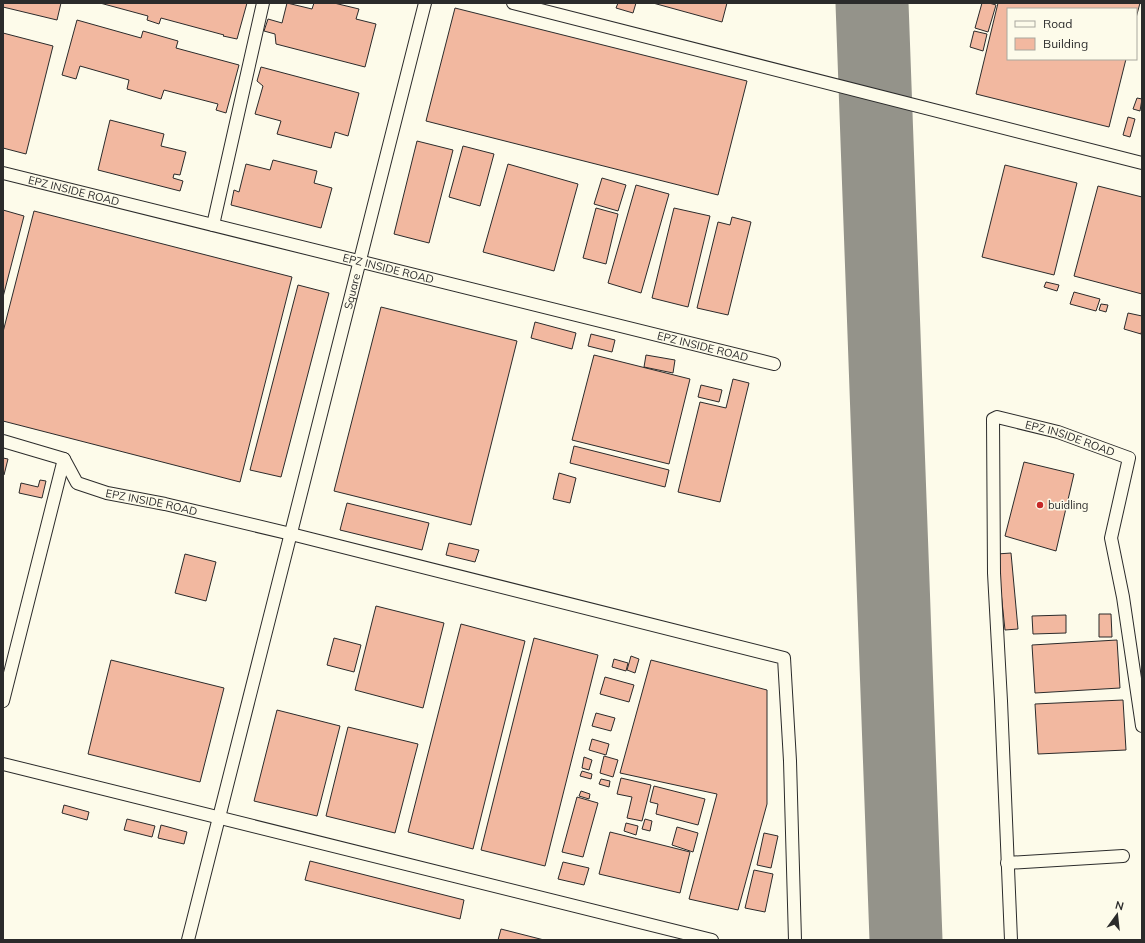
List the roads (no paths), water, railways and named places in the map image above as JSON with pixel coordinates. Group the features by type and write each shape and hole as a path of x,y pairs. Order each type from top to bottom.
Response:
{"lane":[{"path":"213,225 263,3"},
{"name":"Square","path":"188,940 425,3"},
{"path":"513,3 1142,163"},
{"name":"EPZ INSIDE ROAD","path":"3,173 774,364"},
{"name":"EPZ INSIDE ROAD","path":"1007,863 1001,701 994,573 993,419 997,417 1058,432 1129,458 1111,538 1123,597 1142,726"},
{"path":"3,441 64,459 3,702"},
{"name":"EPZ INSIDE ROAD","path":"64,459 77,483 107,493 165,504 291,534 784,658 790,761 795,940"},
{"path":"3,764 712,940"},
{"path":"1010,940 1007,863 1122,856"}],"place":[{"name":"buidling","path":"1040,505"}]}
